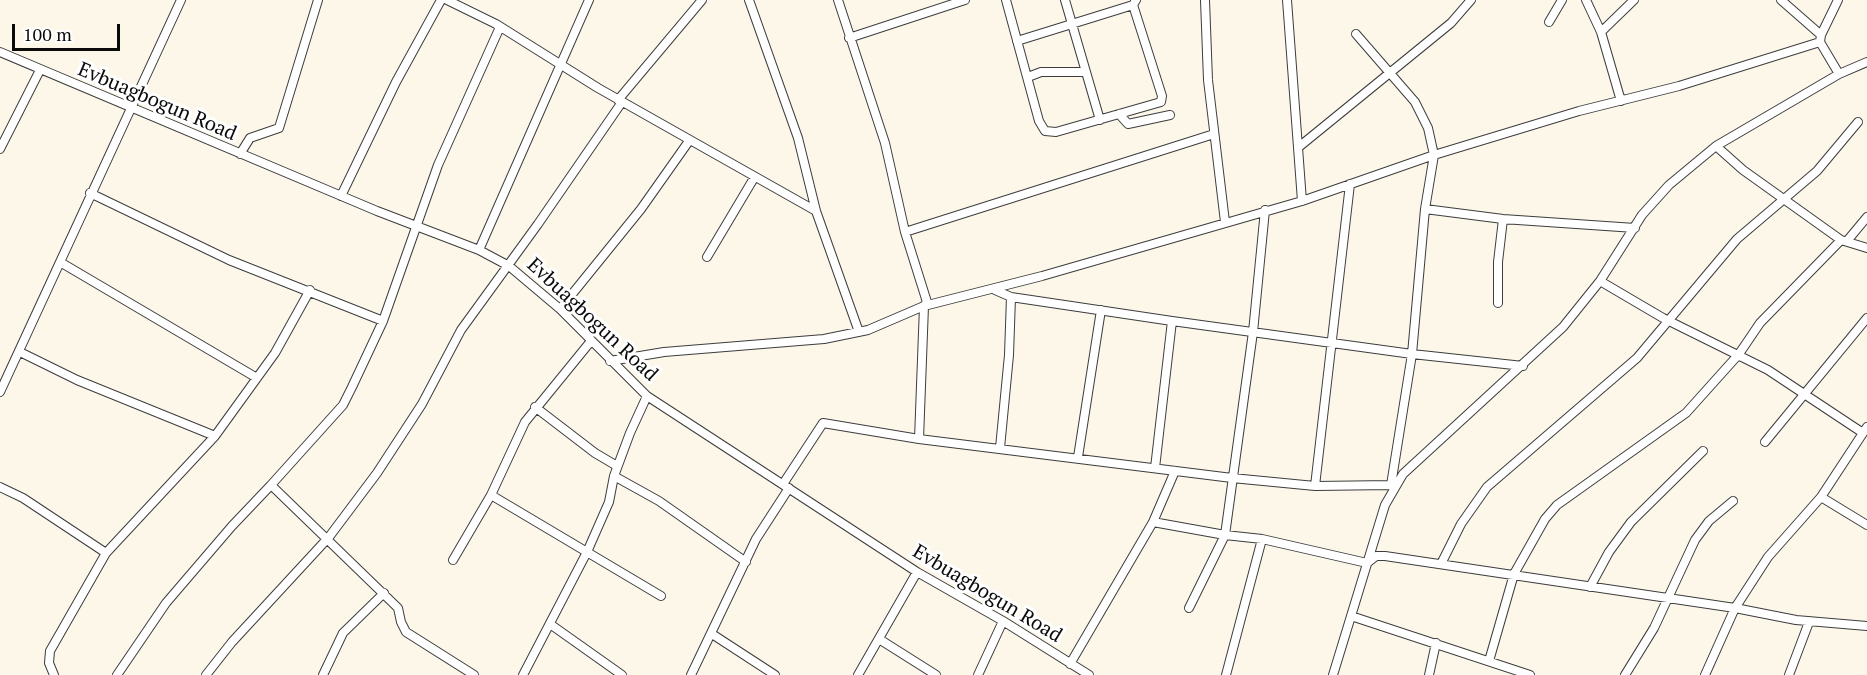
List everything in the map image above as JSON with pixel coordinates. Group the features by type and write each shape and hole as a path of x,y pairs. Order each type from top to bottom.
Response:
{"street":[{"path":"0,392 129,108 181,0"},
{"path":"240,154 250,138 279,128 318,0"},
{"path":"341,196 396,82 441,0"},
{"path":"447,0 501,27 560,66 688,141 816,211"},
{"path":"480,250 589,0"},
{"path":"206,675 231,642 328,537 377,473 422,404 461,330 509,266 620,101 702,0"},
{"path":"749,0 798,138 816,211 859,332"},
{"path":"838,0 885,143 905,232 927,302 924,306 919,439"},
{"path":"849,38 965,0"},
{"path":"1006,0 1017,41 1029,77 1039,121 1046,131 1056,132 1161,102 1162,96 1134,3 1017,41"},
{"path":"1065,0 1100,120"},
{"path":"1205,0 1208,80 1225,222"},
{"path":"1287,0 1300,146 1302,201"},
{"path":"1300,146 1451,23 1471,0"},
{"path":"1549,22 1562,0"},
{"path":"1586,0 1601,32 1621,101"},
{"path":"1601,32 1634,0"},
{"path":"1781,0 1820,39 1839,74"},
{"path":"610,361 664,352 824,339 859,332 924,306 995,290 1302,201 1434,155 1621,101 1820,39 1838,0"},
{"path":"117,675 166,603 232,526 343,405 383,321 438,165 501,27"},
{"path":"1333,675 1366,563 1392,486 1412,354 1425,209 1434,155 1428,128 1415,102 1356,34"},
{"name":"Evbuagbogun Road","path":"0,52 341,196 480,250 509,266 560,309 647,396 917,572 1003,621 1072,669 1089,675"},
{"path":"691,675 756,539 824,423 919,439 1232,478 1315,486 1392,486 1413,464 1523,366 1563,327 1600,281 1642,215 1669,185 1716,146 1839,74 1867,62"},
{"path":"0,149 40,70"},
{"path":"1029,77 1041,72 1086,72"},
{"path":"1119,114 1128,124 1170,114"},
{"path":"1441,564 1461,524 1487,487 1637,358 1737,239 1816,171 1858,122"},
{"path":"905,232 1214,134"},
{"path":"560,309 641,209 688,141"},
{"path":"1716,146 1781,199 1844,240 1867,248"},
{"path":"707,257 753,178"},
{"path":"1315,486 1334,343 1350,184"},
{"path":"90,193 229,260 310,290 383,321"},
{"path":"1425,209 1503,219 1635,228"},
{"path":"1189,608 1225,536 1253,332 1265,210"},
{"path":"1489,661 1514,574 1545,519 1557,506 1686,413 1738,354 1760,323 1867,217"},
{"path":"1498,303 1498,262 1503,219"},
{"path":"60,262 258,378"},
{"path":"1600,281 1669,321 1738,354 1865,430 1821,496 1768,557 1736,608 1705,675"},
{"path":"54,675 49,663 50,651 106,553 215,436 258,378 310,290"},
{"path":"995,290 1011,297 1172,321 1412,354 1523,366"},
{"path":"1000,448 1009,355 1011,297"},
{"path":"1078,457 1101,310"},
{"path":"1765,442 1867,318"},
{"path":"1155,468 1172,321"},
{"path":"453,560 491,495 525,422 591,341"},
{"path":"20,352 77,380 215,436"},
{"path":"523,675 587,552 609,502 617,466 647,396"},
{"path":"535,407 595,453 617,466"},
{"path":"1590,586 1609,552 1630,522 1702,451"},
{"path":"1072,669 1153,522 1175,471"},
{"path":"614,476 659,501 746,562"},
{"path":"271,485 328,537 398,608 406,632 474,675"},
{"path":"0,487 23,498 106,553"},
{"path":"491,495 661,596"},
{"path":"1821,496 1867,525"},
{"path":"1624,675 1654,628 1695,540 1709,521 1733,501"},
{"path":"1153,522 1225,536 1262,539 1366,563 1376,556 1441,564 1736,608 1809,622 1867,626"},
{"path":"1226,675 1262,539"},
{"path":"858,675 917,572"},
{"path":"325,674 343,633 384,593"},
{"path":"1352,616 1529,675"},
{"path":"978,675 1003,621"},
{"path":"1789,675 1809,622"},
{"path":"550,624 622,675"},
{"path":"712,634 775,675"},
{"path":"879,639 936,675"},
{"path":"1429,675 1436,643"}]}
